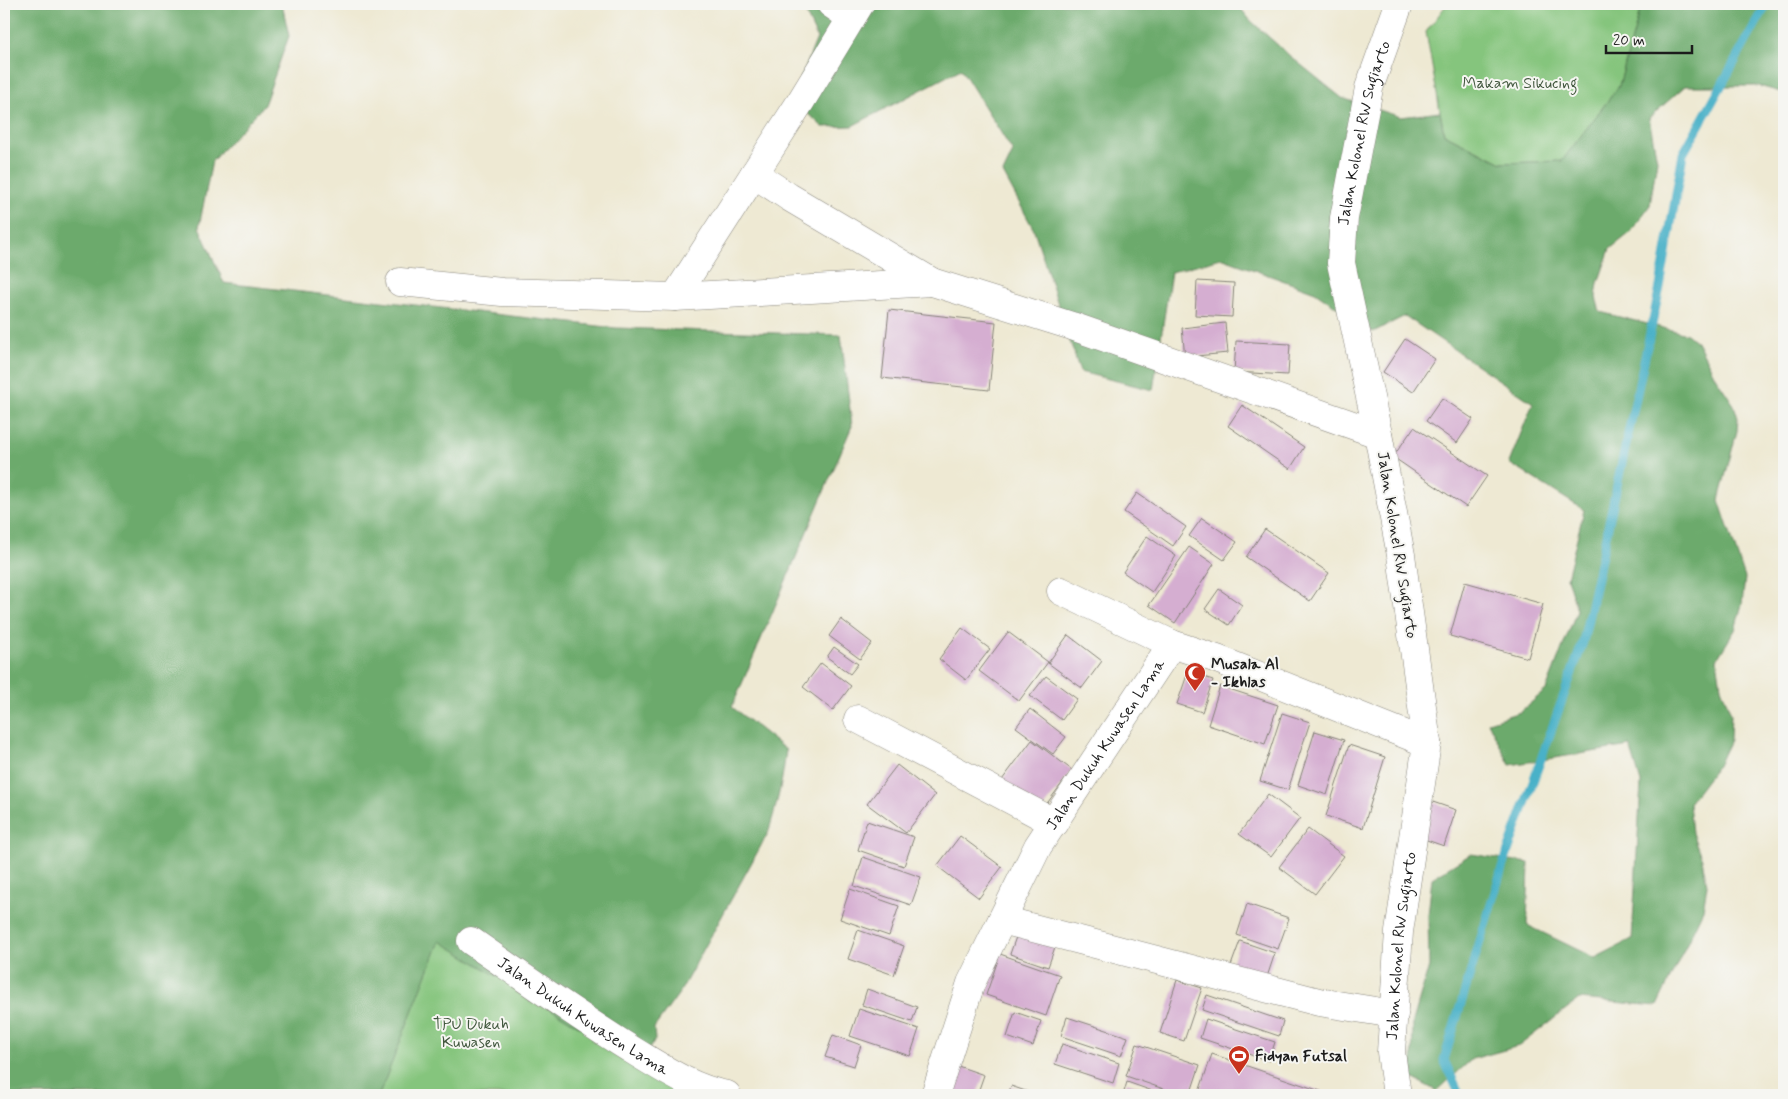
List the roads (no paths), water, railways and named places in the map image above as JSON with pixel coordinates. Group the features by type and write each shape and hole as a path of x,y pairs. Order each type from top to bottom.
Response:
{"street":[{"name":"Jalan Kolonel RW Sugiarto","path":"1396,5 1369,88 1342,235 1341,263 1378,434 1401,555 1427,743 1400,932 1391,1052 1397,1095"},
{"path":"675,297 754,174 847,8"},
{"path":"754,174 789,198 932,282 1072,326 1378,434"},
{"path":"400,282 502,292 675,297 932,282"},
{"path":"1061,591 1172,644"},
{"name":"Jalan Dukuh Kuwasen Lama","path":"935,1095 971,983 1038,846 1172,644 1217,659 1427,743"},
{"path":"858,719 1055,823"},
{"path":"1002,920 1319,1002 1394,1014"},
{"name":"Jalan Dukuh Kuwasen Lama","path":"471,941 614,1039 667,1071 713,1093 727,1095"}],"waterway":[{"path":"1460,1095 1444,1060 1503,865 1583,642 1660,287 1683,154 1767,4"}],"place":[{"name":"Musala Al - Ikhlas","path":"1195,692"},
{"name":"Fidyan Futsal","path":"1239,1075"}],"park label":[{"name":"Makam Sikucing","path":"1520,83"},
{"name":"TPU Dukuh Kuwasen","path":"471,1033"}]}
